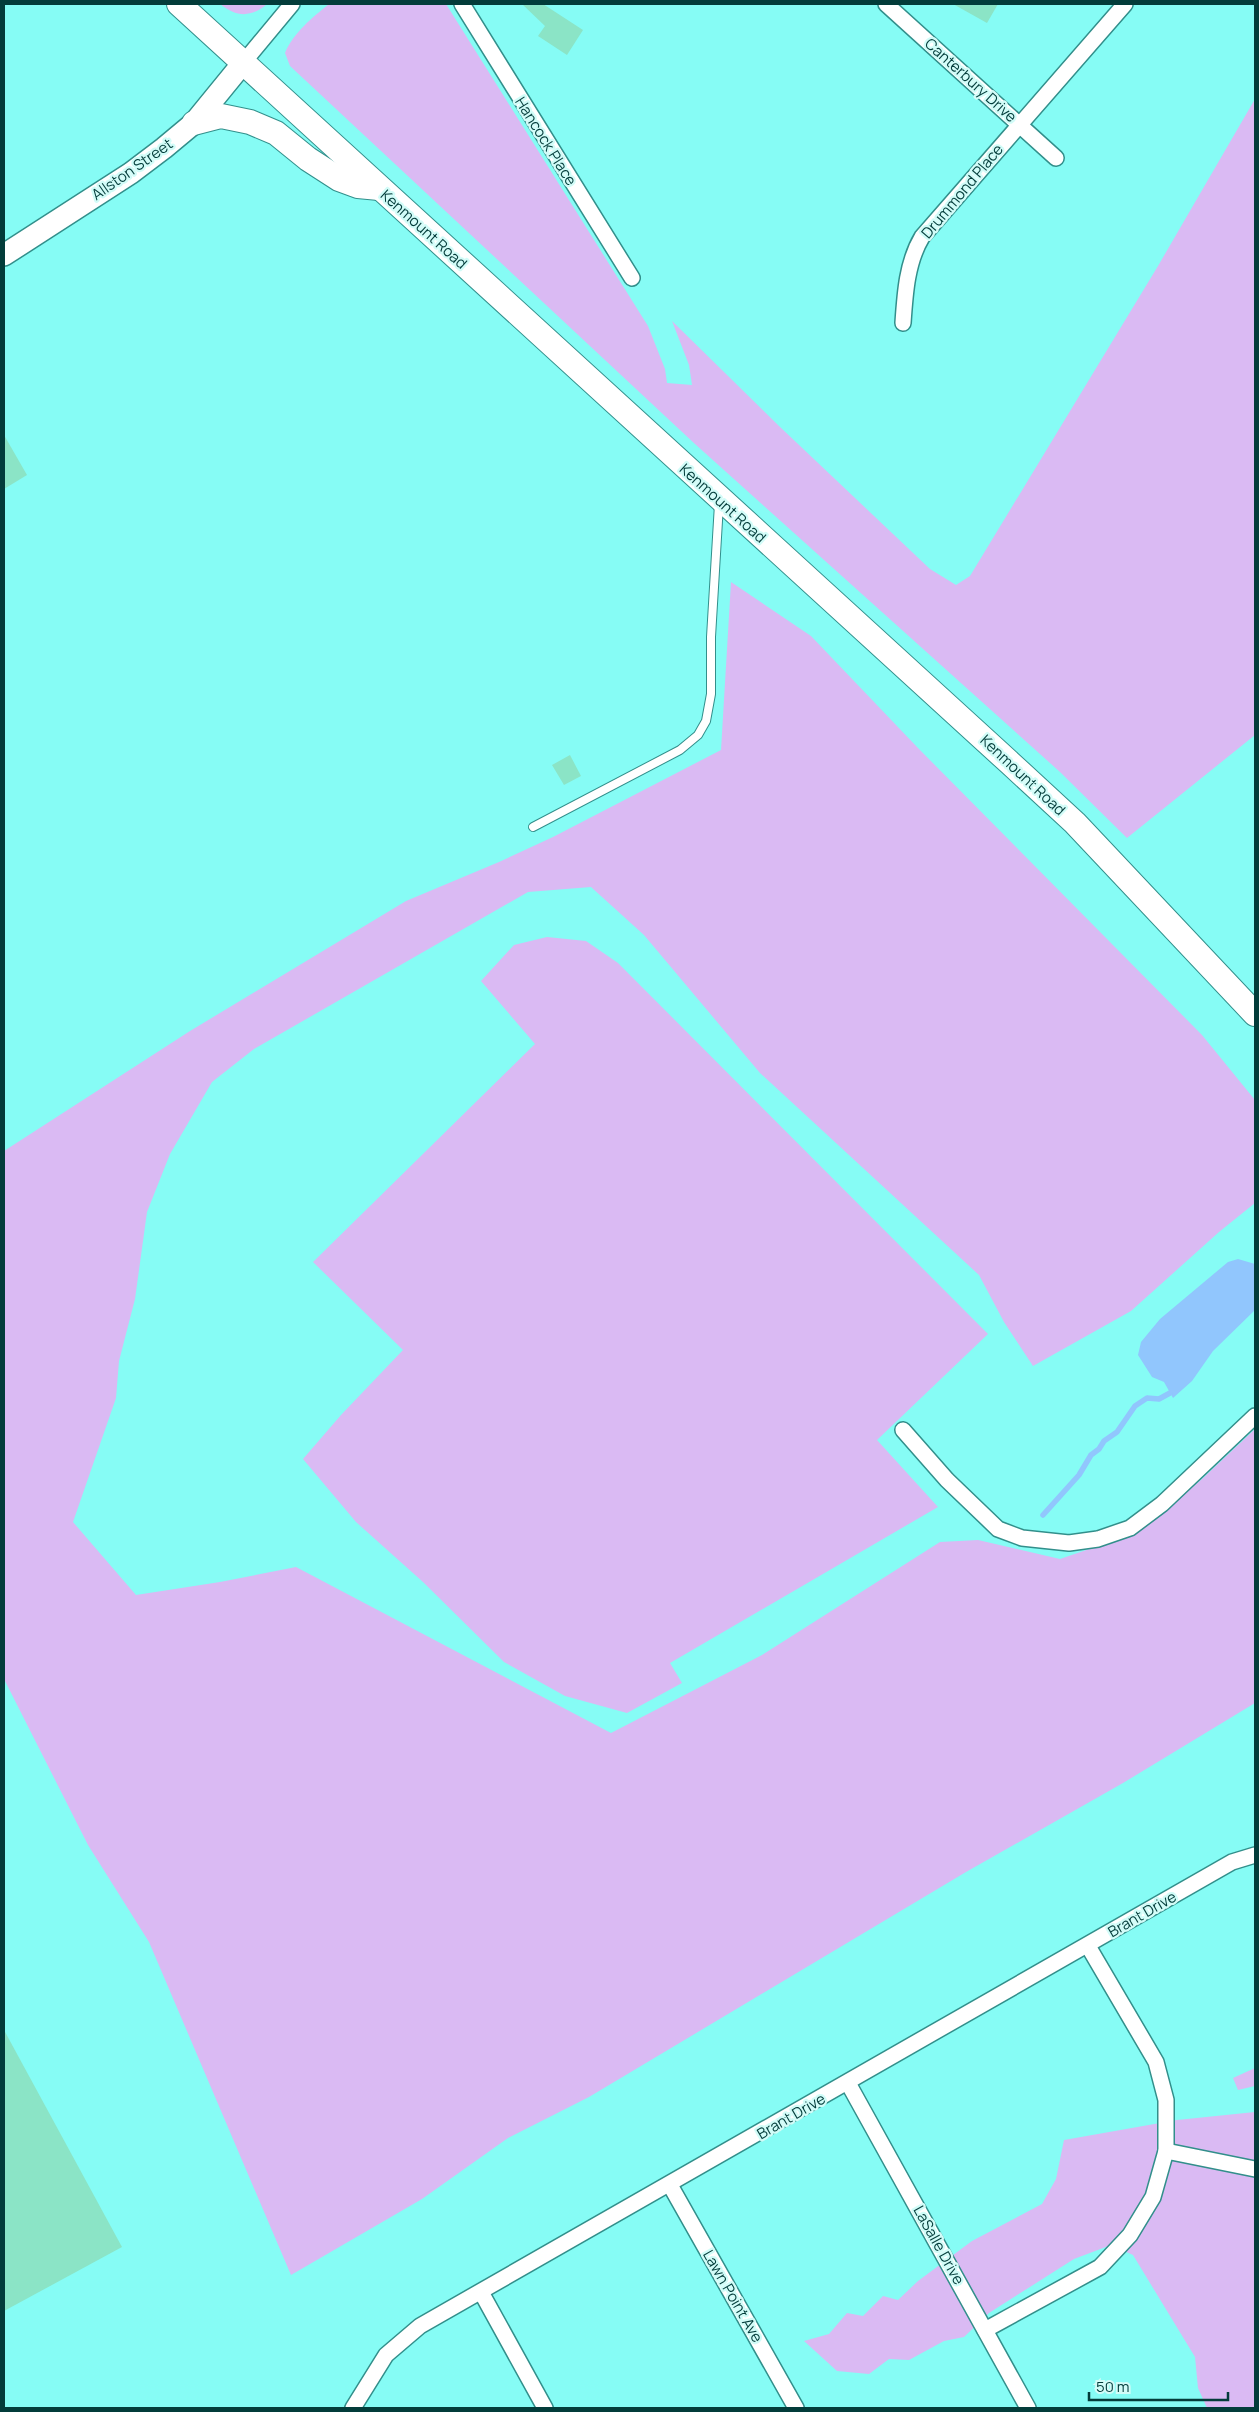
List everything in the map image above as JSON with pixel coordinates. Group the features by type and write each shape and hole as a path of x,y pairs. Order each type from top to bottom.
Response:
{"main road":[{"name":"Kenmount Road","path":"179,4 1075,823 1255,1014"},
{"path":"194,123 221,116 250,122 276,133 308,159 339,179 358,186 379,188"}],"street":[{"path":"243,63 292,4"},
{"name":"Hancock Place","path":"462,4 632,278"},
{"name":"Canterbury Drive","path":"886,4 1056,158"},
{"name":"Drummond Place","path":"903,323 909,271 916,247 1019,123 1125,4"},
{"name":"Allston Street","path":"4,255 131,173 194,123 243,63"},
{"path":"903,1430 947,1480 998,1530 1022,1538 1069,1544 1098,1540 1130,1528 1162,1504 1255,1416"},
{"name":"Brant Drive","path":"353,2408 386,2356 420,2326 848,2084 1232,1862 1255,1854"},
{"path":"985,2330 1100,2267 1130,2235 1153,2197 1166,2151 1166,2100 1156,2062 1088,1946"},
{"name":"LaSalle Drive","path":"848,2084 1028,2408"},
{"path":"1166,2151 1255,2169"},
{"name":"Lawn Point Ave","path":"670,2185 796,2408"},
{"path":"481,2292 545,2408"}],"lane":[{"path":"533,827 680,750 698,736 706,721 711,694 712,637 720,499"}],"shaded area":[{"path":"220,4 267,4 255,12 244,14 232,11"},
{"path":"329,4 446,4 648,326 665,369 667,383 692,385 689,365 672,321 779,426 930,569 956,585 970,576 1158,266 1255,99 1255,735 1127,838 1060,772 695,444 290,66 285,53 293,39 316,14"},
{"path":"731,582 811,636 918,748 1202,1035 1255,1100 1255,1203 1219,1232 1131,1311 1033,1366 1004,1322 979,1275 760,1073 644,935 591,887 528,892 254,1049 212,1082 170,1154 147,1212 135,1299 119,1361 116,1398 73,1522 136,1595 220,1582 296,1567 611,1733 762,1655 940,1542 978,1540 1060,1559 1139,1532 1202,1479 1255,1429 1255,1703 1123,1783 966,1872 589,2097 508,2138 422,2199 291,2275 149,1942 88,1845 4,1679 4,1151 190,1031 406,901 553,837 721,750"},
{"path":"547,937 586,941 618,963 988,1334 877,1440 938,1507 670,1663 682,1683 627,1713 565,1696 504,1662 423,1582 356,1522 303,1459 341,1415 403,1350 313,1262 535,1044 481,981 514,945"},
{"path":"1255,2068 1255,2086 1238,2090 1233,2078"},
{"path":"1255,2112 1255,2408 1207,2408 1198,2388 1195,2357 1133,2255 1111,2245 1074,2259 989,2313 964,2337 944,2341 909,2360 889,2359 869,2374 837,2371 804,2341 829,2334 847,2313 863,2316 883,2296 898,2300 918,2281 972,2241 1042,2204 1056,2179 1064,2140 1177,2120"}],"water":[{"path":"1238,1259 1255,1264 1255,1310 1213,1351 1192,1381 1173,1398 1164,1382 1152,1377 1138,1355 1141,1342 1160,1319 1228,1262"}],"building":[{"path":"522,4 543,4 583,30 567,55 538,36 545,26"},
{"path":"953,4 998,4 987,23"},
{"path":"4,435 27,475 4,489"},
{"path":"570,755 581,776 564,785 552,765"},
{"path":"4,2030 122,2247 4,2311"}],"waterway":[{"path":"1043,1515 1079,1475 1091,1455 1099,1449 1104,1441 1117,1432 1135,1406 1147,1398 1159,1399 1170,1393"}]}
